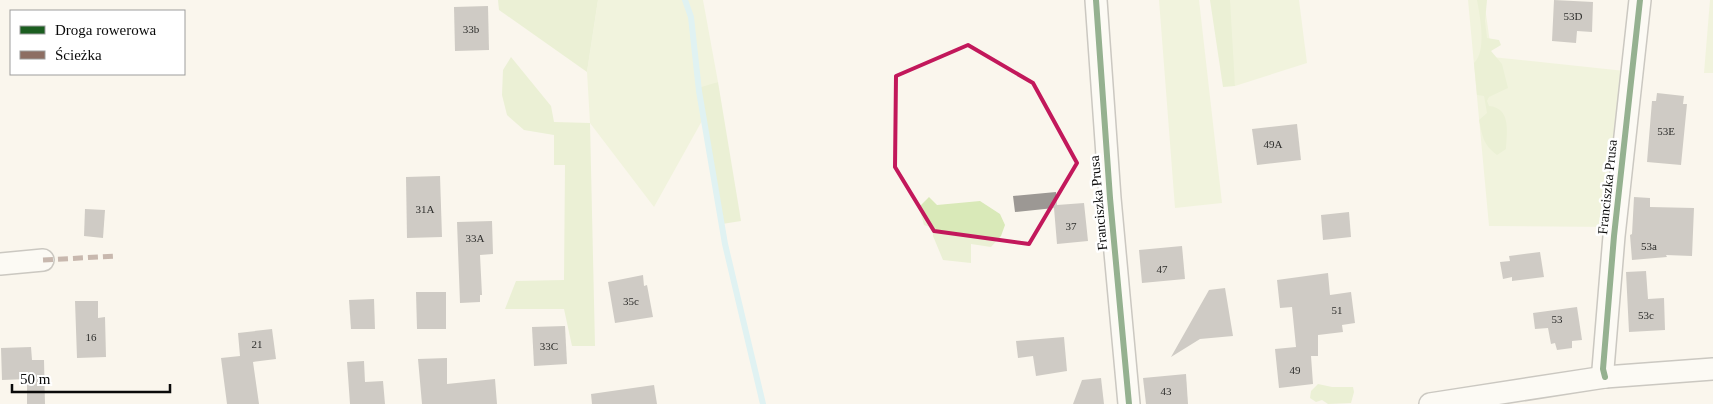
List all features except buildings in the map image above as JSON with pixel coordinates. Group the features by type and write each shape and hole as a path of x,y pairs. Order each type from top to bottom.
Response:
{"street":[{"name":"Franciszka Prusa","path":"1096,0 1110,198 1129,404"},
{"name":"Franciszka Prusa","path":"1604,377 1614,236 1640,0"},
{"path":"0,264 43,260"},
{"path":"1430,404 1604,377 1713,369"}],"highlighted area":[{"path":"968,45 1033,83 1077,163 1029,244 934,231 895,167 896,76"}],"green space":[{"path":"498,0 598,0 587,72 499,10"},
{"path":"598,0 703,0 718,82 699,91 703,119 654,207 590,123 587,72"},
{"path":"1159,0 1199,0 1222,203 1175,208"},
{"path":"1210,0 1230,0 1235,86 1223,87"},
{"path":"1223,0 1299,0 1307,63 1235,86"},
{"path":"1468,0 1484,0 1492,57 1625,71 1610,227 1489,226"},
{"path":"1477,0 1487,0 1485,21 1487,38 1499,40 1501,45 1491,51 1502,64 1508,88 1489,97 1487,101 1489,106 1501,111 1506,122 1506,149 1497,155 1484,140 1479,120 1487,113 1484,96 1477,95 1474,63 1478,58 1481,42 1481,24"},
{"path":"1710,0 1713,0 1713,73 1704,73"},
{"path":"511,57 551,106 554,122 590,123 595,346 572,346 564,309 505,309 516,281 564,280 565,165 554,165 554,135 524,130 507,115 502,95 503,70"},
{"path":"718,82 741,221 722,224 698,88"},
{"path":"929,197 937,205 980,201 1000,214 1005,225 1001,236 991,247 971,244 971,263 943,260 933,236 933,228 924,225 919,207"},
{"path":"1318,384 1332,387 1353,387 1354,392 1351,403 1328,404 1322,400 1316,402 1310,398 1311,391"}],"waterway":[{"path":"685,0 691,17 699,91 725,244 763,404"}],"marked path":[{"path":"43,260 117,256"}],"cycle path":[{"path":"1096,0 1110,198 1129,404"},
{"path":"1605,377 1603,369 1614,236 1640,0"}]}
